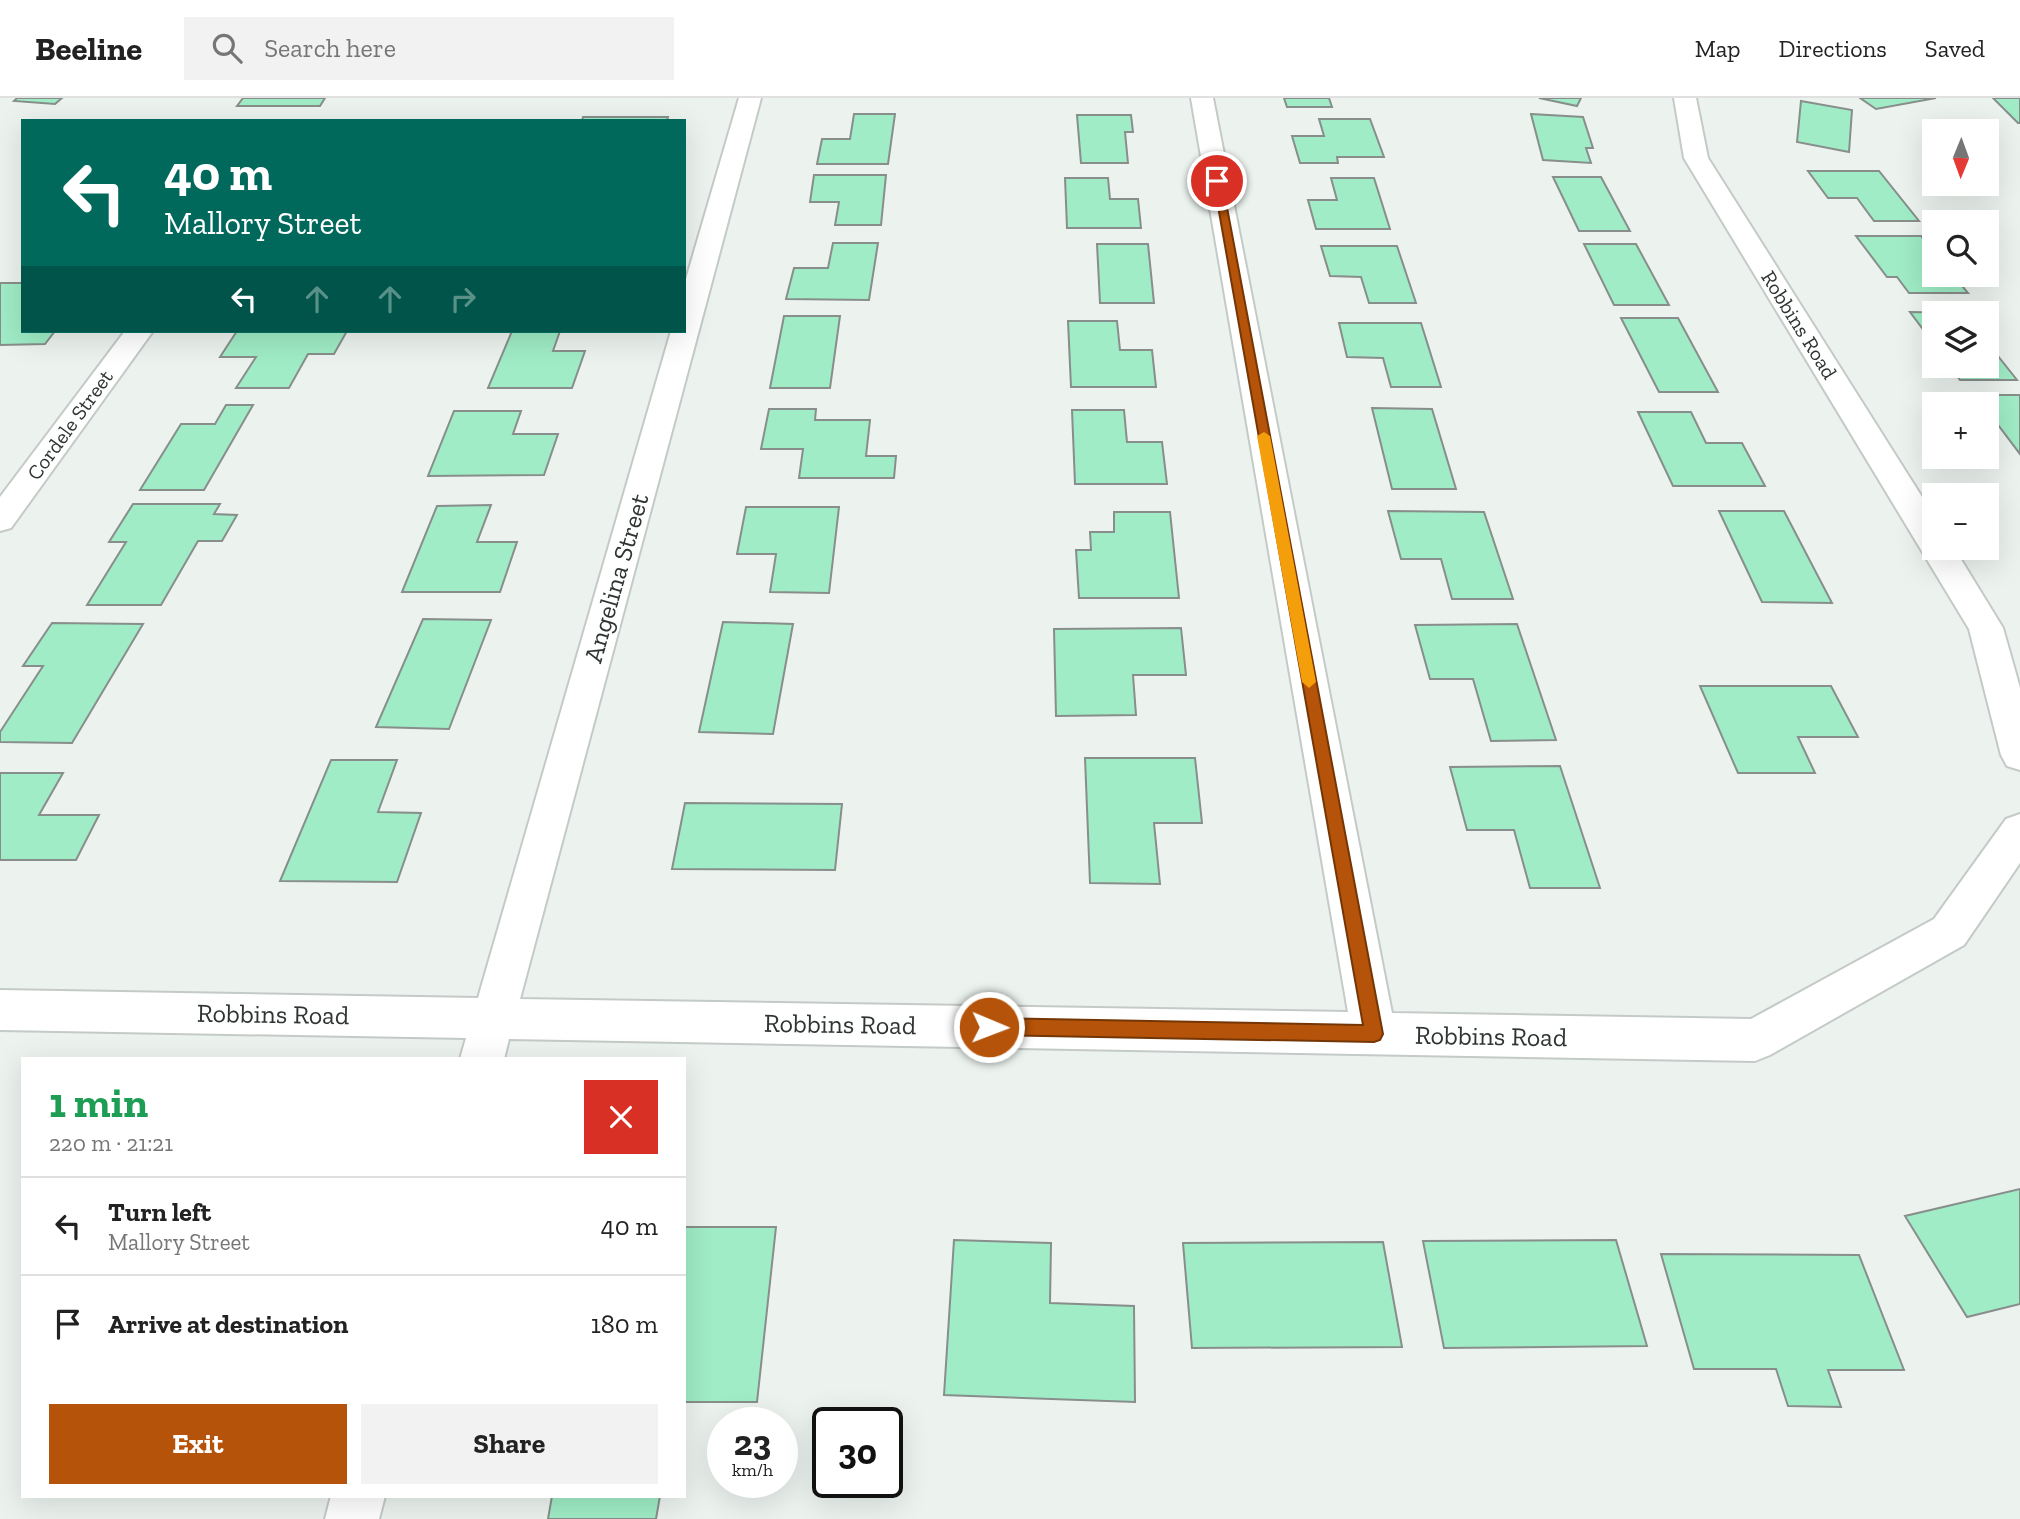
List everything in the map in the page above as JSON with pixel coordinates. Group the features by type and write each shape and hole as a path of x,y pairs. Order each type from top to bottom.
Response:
{"street":[{"name":"Angelina Street","path":"686,327 750,98"},
{"path":"1202,98 1374,1034"},
{"name":"Robbins Road","path":"1685,98 1696,158 1922,524"},
{"name":"Cordele Street","path":"0,520 138,333"},
{"name":"Angelina Street","path":"483,1057 684,333"},
{"path":"1944,560 1986,628 2020,755"},
{"name":"Robbins Road","path":"0,1010 1755,1040 1949,932 2020,831"},
{"path":"352,1519 357,1498"}],"building":[{"path":"17,98 62,98 55,104 14,101"},
{"path":"243,98 325,98 320,106 237,106"},
{"path":"1284,98 1329,98 1332,107 1287,107"},
{"path":"1539,98 1581,98 1577,106"},
{"path":"1860,98 1936,98 1876,109"},
{"path":"1993,98 2020,98 2020,123 2018,123"},
{"path":"1801,101 1852,110 1849,152 1797,142"},
{"path":"854,114 895,114 888,164 817,164 822,139 850,139"},
{"path":"1531,114 1583,117 1593,148 1586,148 1591,163 1543,160"},
{"path":"1077,115 1131,115 1133,132 1125,132 1128,163 1081,163"},
{"path":"583,117 668,117 668,119"},
{"path":"1319,119 1370,119 1384,157 1337,157 1338,163 1300,163 1292,136 1324,136"},
{"path":"1808,171 1879,171 1919,221 1874,221 1857,198 1828,198"},
{"path":"814,175 886,175 881,225 835,225 839,202 810,202"},
{"path":"1553,177 1601,177 1630,231 1579,231"},
{"path":"1065,178 1108,178 1110,199 1138,199 1141,228 1067,228"},
{"path":"1331,178 1374,178 1390,229 1316,229 1308,200 1337,200"},
{"path":"1856,236 1921,236 1922,287 1963,287 1968,293 1909,293 1897,277 1887,277"},
{"path":"833,243 878,243 869,300 786,299 794,268 828,268"},
{"path":"1097,244 1148,244 1154,303 1100,303"},
{"path":"1584,244 1636,244 1669,305 1614,305"},
{"path":"1321,246 1397,246 1416,303 1369,303 1361,277 1330,276"},
{"path":"0,283 21,283 21,333 53,333 45,344 0,345"},
{"path":"1910,312 1922,312 1922,328"},
{"path":"784,316 840,316 830,388 770,388"},
{"path":"1621,318 1678,318 1718,392 1659,392"},
{"path":"1068,321 1117,321 1120,350 1152,350 1156,387 1071,387"},
{"path":"1339,323 1421,323 1441,387 1391,387 1383,358 1347,357"},
{"path":"236,333 346,333 334,354 308,354 289,388 236,388 256,357 220,357"},
{"path":"511,333 559,333 553,351 585,351 572,388 488,388"},
{"path":"1999,357 2017,380 1959,378 1999,378"},
{"path":"1999,395 2020,395 2020,454 1999,426"},
{"path":"226,405 253,405 204,490 140,490 181,424 215,424"},
{"path":"1372,408 1432,409 1456,489 1392,489"},
{"path":"769,409 816,409 815,420 870,420 866,456 896,456 894,478 799,478 803,449 761,449"},
{"path":"1072,410 1124,410 1127,442 1162,442 1167,484 1075,484"},
{"path":"454,411 521,411 513,434 558,434 544,475 428,476"},
{"path":"1638,412 1691,412 1706,443 1742,443 1765,486 1673,486"},
{"path":"133,504 220,504 214,514 237,515 222,541 198,541 161,605 87,605 126,542 109,542"},
{"path":"491,505 477,542 517,542 500,592 402,592 437,506"},
{"path":"746,507 839,507 829,593 770,592 776,554 737,554"},
{"path":"1388,511 1484,512 1513,599 1452,599 1441,559 1401,559"},
{"path":"1719,511 1784,511 1832,603 1762,602"},
{"path":"1114,512 1170,512 1179,598 1079,598 1076,550 1091,550 1090,532 1114,532"},
{"path":"423,619 491,620 449,729 376,727"},
{"path":"723,622 793,624 773,734 699,732"},
{"path":"52,623 143,624 72,743 0,742 0,732 43,666 23,666"},
{"path":"1517,624 1556,740 1491,741 1473,679 1430,679 1415,625"},
{"path":"1181,628 1186,675 1133,675 1136,715 1056,716 1054,629"},
{"path":"1700,686 1831,686 1858,737 1798,737 1815,773 1738,773"},
{"path":"1085,758 1195,758 1202,823 1154,823 1160,884 1090,883"},
{"path":"331,760 397,760 378,812 421,813 397,882 280,881"},
{"path":"1560,766 1600,888 1530,888 1514,830 1467,830 1450,767"},
{"path":"0,773 63,773 39,815 99,815 76,860 0,860"},
{"path":"685,803 842,804 835,870 672,869"},
{"path":"2020,1189 2020,1304 1967,1317 1905,1216"},
{"path":"686,1227 776,1227 757,1402 686,1402"},
{"path":"954,1240 1051,1243 1050,1303 1134,1306 1135,1402 944,1395"},
{"path":"1616,1240 1647,1346 1444,1348 1423,1241"},
{"path":"1383,1242 1402,1347 1192,1348 1183,1243"},
{"path":"1661,1254 1859,1255 1904,1370 1828,1370 1841,1407 1788,1406 1776,1369 1694,1369"},
{"path":"552,1498 660,1498 656,1519 548,1519"}],"slow traffic":[{"path":"1264,436 1309,682"}],"route":[{"path":"989,1027 1374,1034 1217,181"}]}
